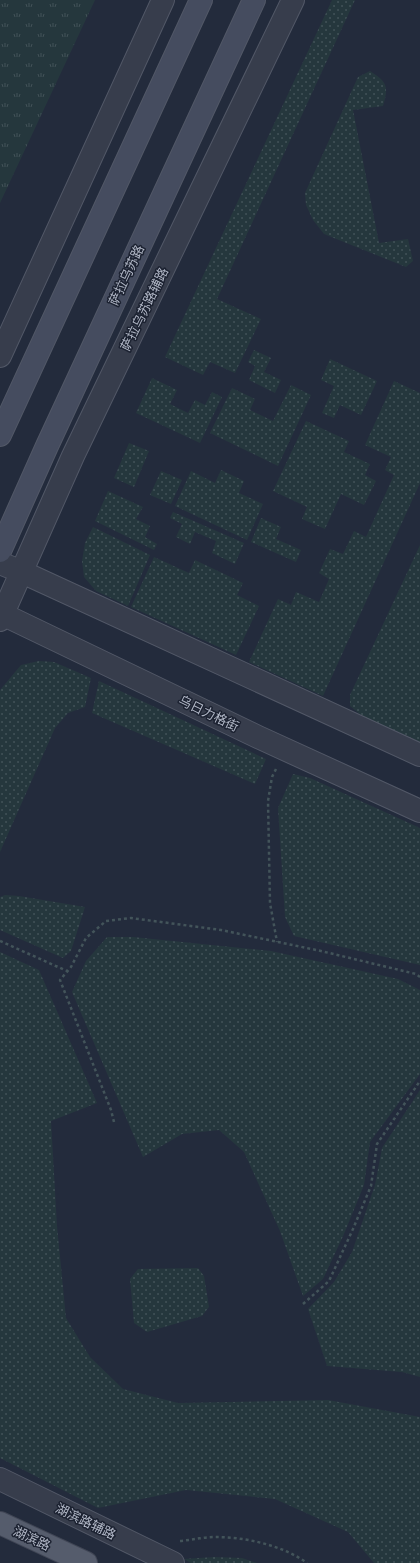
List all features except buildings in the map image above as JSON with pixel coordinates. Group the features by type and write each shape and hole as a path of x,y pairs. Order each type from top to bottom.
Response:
{"main road":[{"path":"0,435 201,0"},
{"name":"萨拉乌苏路","path":"0,551 50,439 254,0"},
{"name":"湖滨路","path":"0,1523 86,1563"}],"street":[{"path":"0,356 163,0"},
{"name":"萨拉乌苏路辅路","path":"1,616 73,456 293,0"},
{"path":"0,563 420,755"},
{"name":"乌日力格街","path":"1,616 420,810"},
{"name":"湖滨路辅路","path":"0,1479 172,1563"}],"path":[{"path":"278,943 270,903 268,801 272,777 286,749"},
{"path":"114,1122 111,1110 60,980 67,971 86,938 106,921 131,918 221,930 320,951 416,974 420,977"},
{"path":"0,941 67,971"},
{"path":"303,1304 329,1281 353,1230 371,1186 376,1144 420,1081"},
{"path":"147,1550 178,1541 215,1537 258,1541 299,1557 306,1563"}],"green space":[{"path":"0,0 95,0 0,203"},
{"path":"332,0 355,0 217,299 261,319 235,373 210,362 203,375 165,357"},
{"path":"370,71 380,78 385,85 386,94 383,106 353,110 379,243 408,239 413,261 406,267 324,234 313,220 306,205 305,193 358,77"},
{"path":"254,350 271,358 264,372 281,380 275,393 249,380 255,366 248,362"},
{"path":"330,359 377,381 361,415 340,405 334,418 322,413 334,386 321,380"},
{"path":"152,378 177,390 170,404 188,413 195,400 205,405 212,392 222,397 200,443 136,413"},
{"path":"394,381 420,393 420,483 323,696 249,662 278,599 291,605 296,592 319,602 329,579 319,573 330,549 343,554 354,531 366,537 394,475 385,470 391,457 365,445"},
{"path":"291,385 311,395 278,466 210,433 232,388 255,399 250,410 273,421"},
{"path":"306,421 349,441 344,452 370,464 365,475 376,481 364,505 341,494 325,529 302,519 307,507 273,491"},
{"path":"129,443 149,451 134,487 114,478"},
{"path":"221,470 244,481 239,493 263,504 247,540 175,506 191,471 215,483"},
{"path":"161,471 182,480 171,504 150,495"},
{"path":"108,491 143,507 136,519 150,526 145,537 157,544 154,550 95,521"},
{"path":"173,512 244,543 235,564 212,553 216,541 195,532 190,544 176,537 182,524 170,518"},
{"path":"261,518 281,527 276,539 301,550 296,562 251,542"},
{"path":"93,527 150,555 128,606 96,591 84,577 82,561 85,543"},
{"path":"420,545 420,742 362,716 350,706 350,695"},
{"path":"154,557 189,573 195,560 243,583 237,595 259,606 236,655 131,607"},
{"path":"39,661 54,662 91,678 85,707 68,713 55,728 0,852 0,690 21,665"},
{"path":"99,681 266,759 255,784 92,713"},
{"path":"293,774 310,778 420,828 420,965 294,936 285,917 278,808"},
{"path":"5,895 85,907 71,951 63,958 0,930 0,897"},
{"path":"107,937 133,937 271,951 398,979 420,990 420,1074 370,1142 364,1185 344,1234 323,1279 303,1296 280,1231 244,1152 219,1130 182,1134 143,1157 72,992 86,961"},
{"path":"0,952 39,970 97,1103 51,1121 57,1226 66,1318 90,1357 123,1389 178,1403 328,1400 420,1417 420,1563 374,1563 348,1532 275,1499 186,1490 98,1508 0,1458"},
{"path":"420,1090 420,1377 402,1372 327,1366 308,1309 334,1282 352,1252 375,1185 382,1148"},
{"path":"198,1268 204,1276 209,1307 202,1316 147,1332 134,1323 130,1279 138,1269"},
{"path":"214,1557 242,1558 257,1563 191,1563 184,1559"}]}
